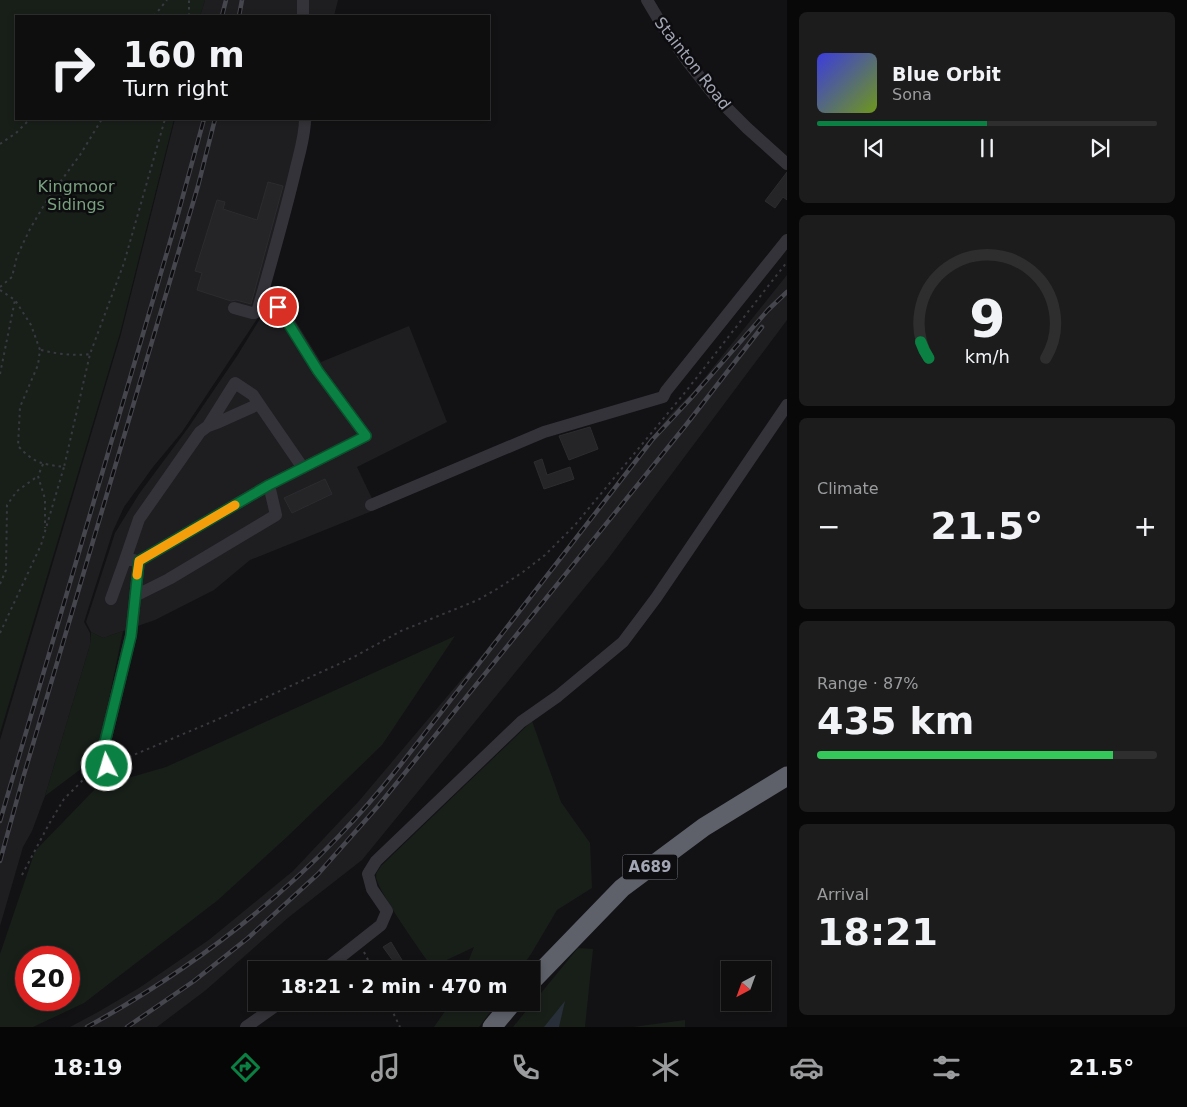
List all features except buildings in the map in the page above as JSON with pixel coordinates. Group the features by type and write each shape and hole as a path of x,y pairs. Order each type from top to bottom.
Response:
{"highway":[{"name":"A689","path":"540,973 622,888 704,827 787,776"},
{"path":"492,1027 505,1011"}],"street":[{"path":"303,0 303,15"},
{"name":"Stainton Road","path":"647,0 663,27 714,95 787,164"},
{"path":"234,308 252,313 255,313 258,309 293,181 306,120"},
{"path":"371,505 544,432 663,397 787,240"},
{"path":"125,560 139,561 269,485 366,436 318,371 278,307"},
{"path":"208,426 234,383 253,394 303,468"},
{"path":"111,599 139,519 200,432 208,426 259,404"},
{"path":"336,961 381,925 387,911 372,889 368,874 376,862 521,722 558,696 623,642 656,598 787,405"},
{"path":"135,596 169,579 276,516 269,485"},
{"path":"107,766 103,750 131,636 139,561"},
{"path":"246,1027 268,1011"}],"path":[{"path":"155,15 167,0"},
{"path":"189,15 190,0"},
{"path":"0,144 16,133 29,120"},
{"path":"64,467 43,464 26,454 18,446 20,407 38,365 40,350 31,325 15,300 0,288 12,276 17,256 47,200 80,155 101,120"},
{"path":"0,633 41,545 64,467 90,354 124,263 165,120"},
{"path":"22,876 64,799 83,780 107,766 214,721 352,658 401,631 478,600 498,589 545,555 591,508 787,262"},
{"path":"0,374 15,300"},
{"path":"40,350 78,356 90,354"},
{"path":"0,584 6,570 7,505 17,490 38,476 43,464"},
{"path":"38,476 45,499 45,530"},
{"path":"360,942 369,961"},
{"path":"392,1011 400,1027"}],"shaded area":[{"path":"205,0 338,0 334,15 200,15"},
{"path":"175,120 312,120 286,222 257,319 182,432 153,467 124,507 113,531 84,622 90,633 90,645 45,796 32,831 23,847 0,926 0,740 121,334"},
{"path":"787,275 787,320 608,559 362,860 289,917 206,990 157,1027 70,1027 139,988 210,939 293,871 359,801 483,654 669,416 694,391"},
{"path":"277,291 321,362 409,326 447,422 357,467 377,509 250,560 214,590 155,620 103,638 91,632 86,622 115,533 139,494 188,428 237,356"},
{"path":"565,1001 559,1027 544,1027"}],"green space":[{"name":"Kingmoor Sidings","path":"0,0 205,0 200,15 15,15 15,120 174,120 120,333 0,733"},
{"path":"123,631 97,757 45,796 90,645 91,632 103,638"},
{"path":"455,636 382,745 289,835 218,900 84,1003 80,1005 80,946 15,946 15,1011 67,1011 33,1027 0,1027 0,954 35,851 97,787 166,767"},
{"path":"532,721 561,802 590,843 592,888 557,910 526,961 469,961 474,947 445,961 428,961 383,894 376,876 381,866"},
{"path":"578,948 593,949 585,1027 513,1027 526,1011 540,1011 540,994"},
{"path":"445,1011 491,1011 479,1027 434,1027"},
{"path":"685,1020 685,1027 633,1027"}],"railway":[{"path":"222,15 226,0"},
{"path":"239,15 242,0"},
{"path":"0,821 175,225 204,120"},
{"path":"0,861 198,186 215,120"},
{"path":"87,1027 154,987 220,941 281,891 338,837 398,768 652,440 768,310 787,292"},
{"path":"127,1027 194,981 248,938 318,874 379,805 686,425 762,327"}],"slow traffic":[{"path":"137,575 139,561 235,505"}],"route":[{"path":"107,766 103,750 131,636 139,561 269,485 366,436 318,371 278,307"}]}
